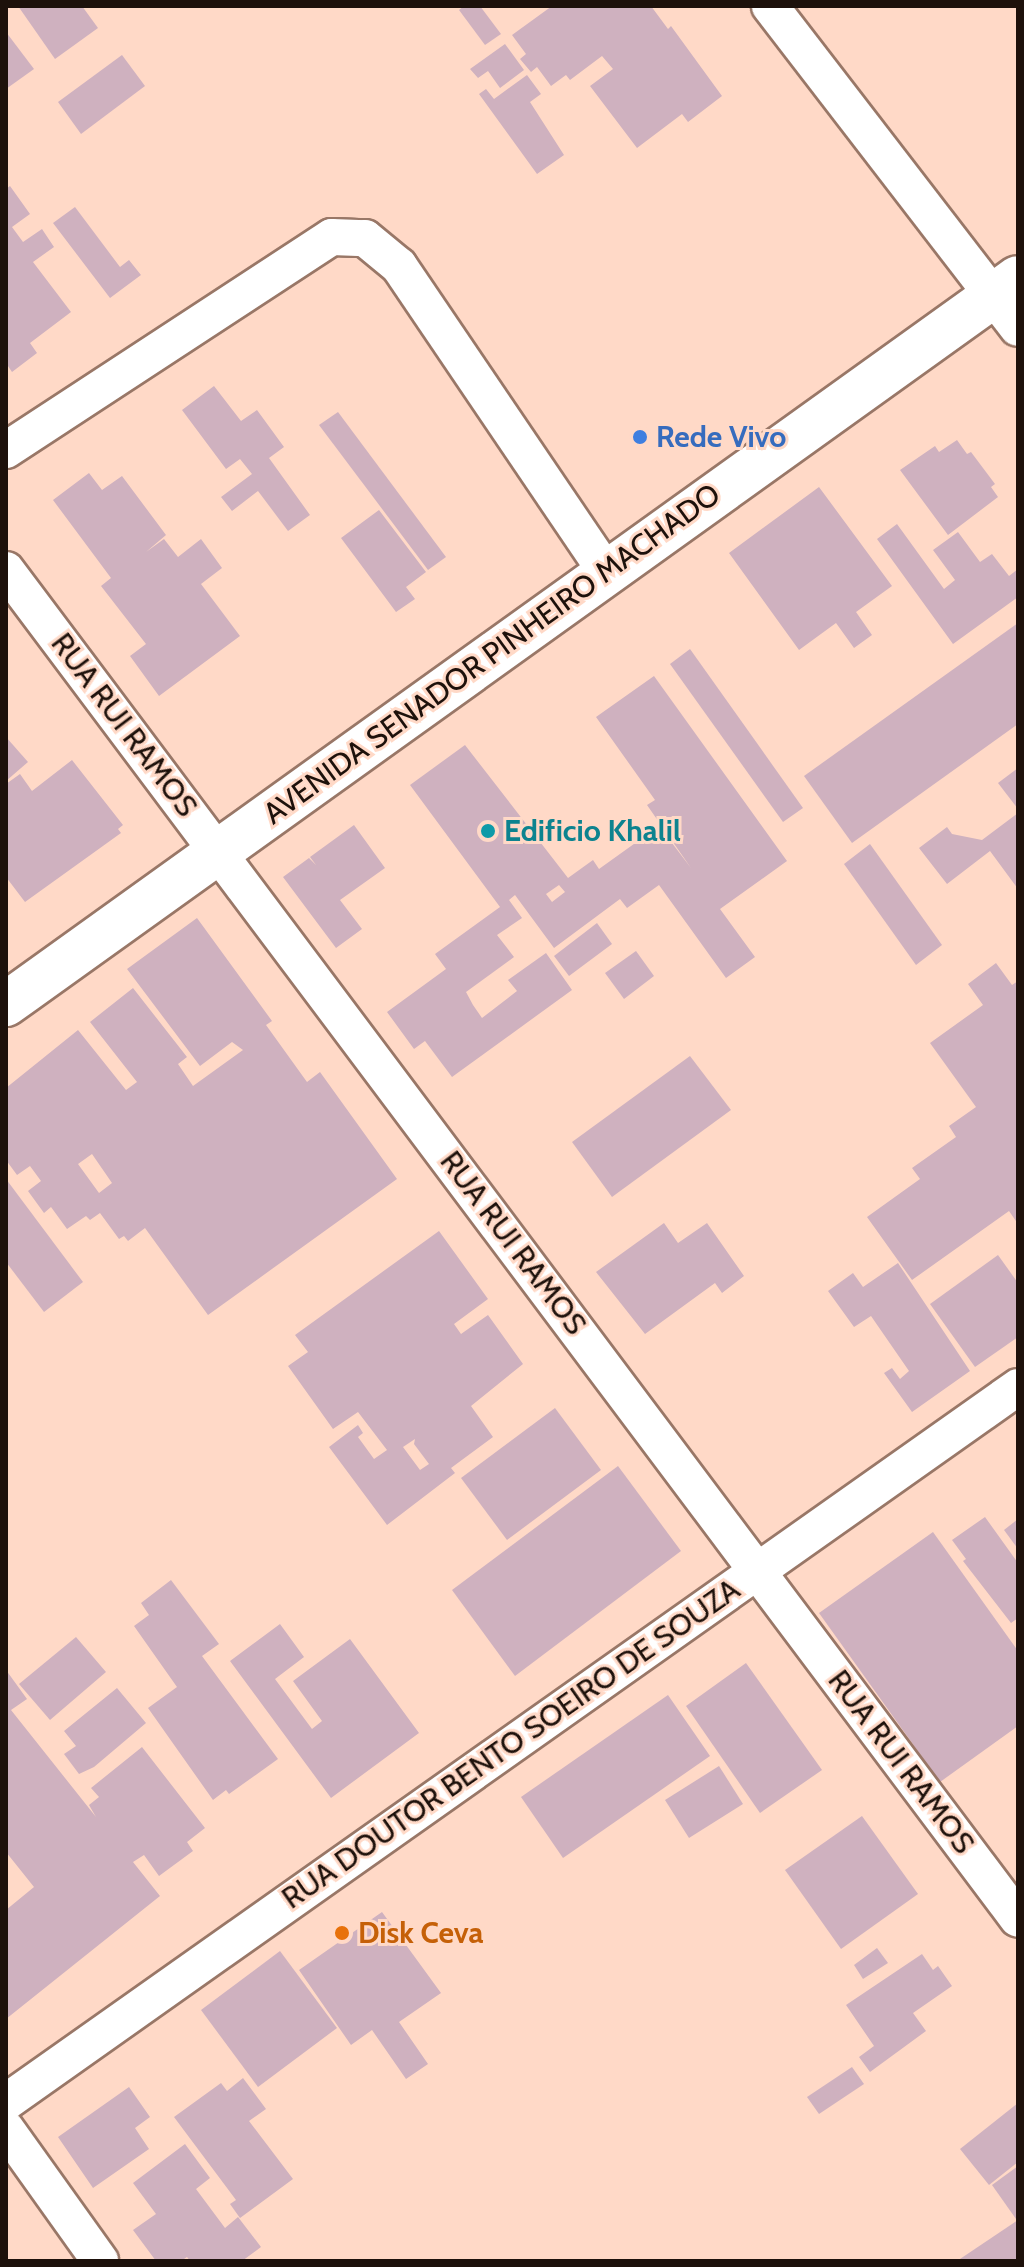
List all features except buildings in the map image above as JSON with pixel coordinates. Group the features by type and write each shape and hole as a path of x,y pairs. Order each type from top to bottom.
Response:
{"main road":[{"name":"AVENIDA SENADOR PINHEIRO MACHADO","path":"6,1004 606,572 1010,300"}],"street":[{"path":"770,6 1010,300"},
{"path":"6,450 332,237 365,238 399,266 606,572"},
{"name":"RUA RUI RAMOS","path":"6,570 1018,1919"},
{"name":"RUA DOUTOR BENTO SOEIRO DE SOUZA","path":"6,2102 1018,1387"},
{"path":"6,2129 100,2261"}],"place":[{"name":"Rede Vivo","path":"640,437"},
{"name":"Edificio Khalil","path":"488,831"},
{"name":"Disk Ceva","path":"342,1933"}]}
